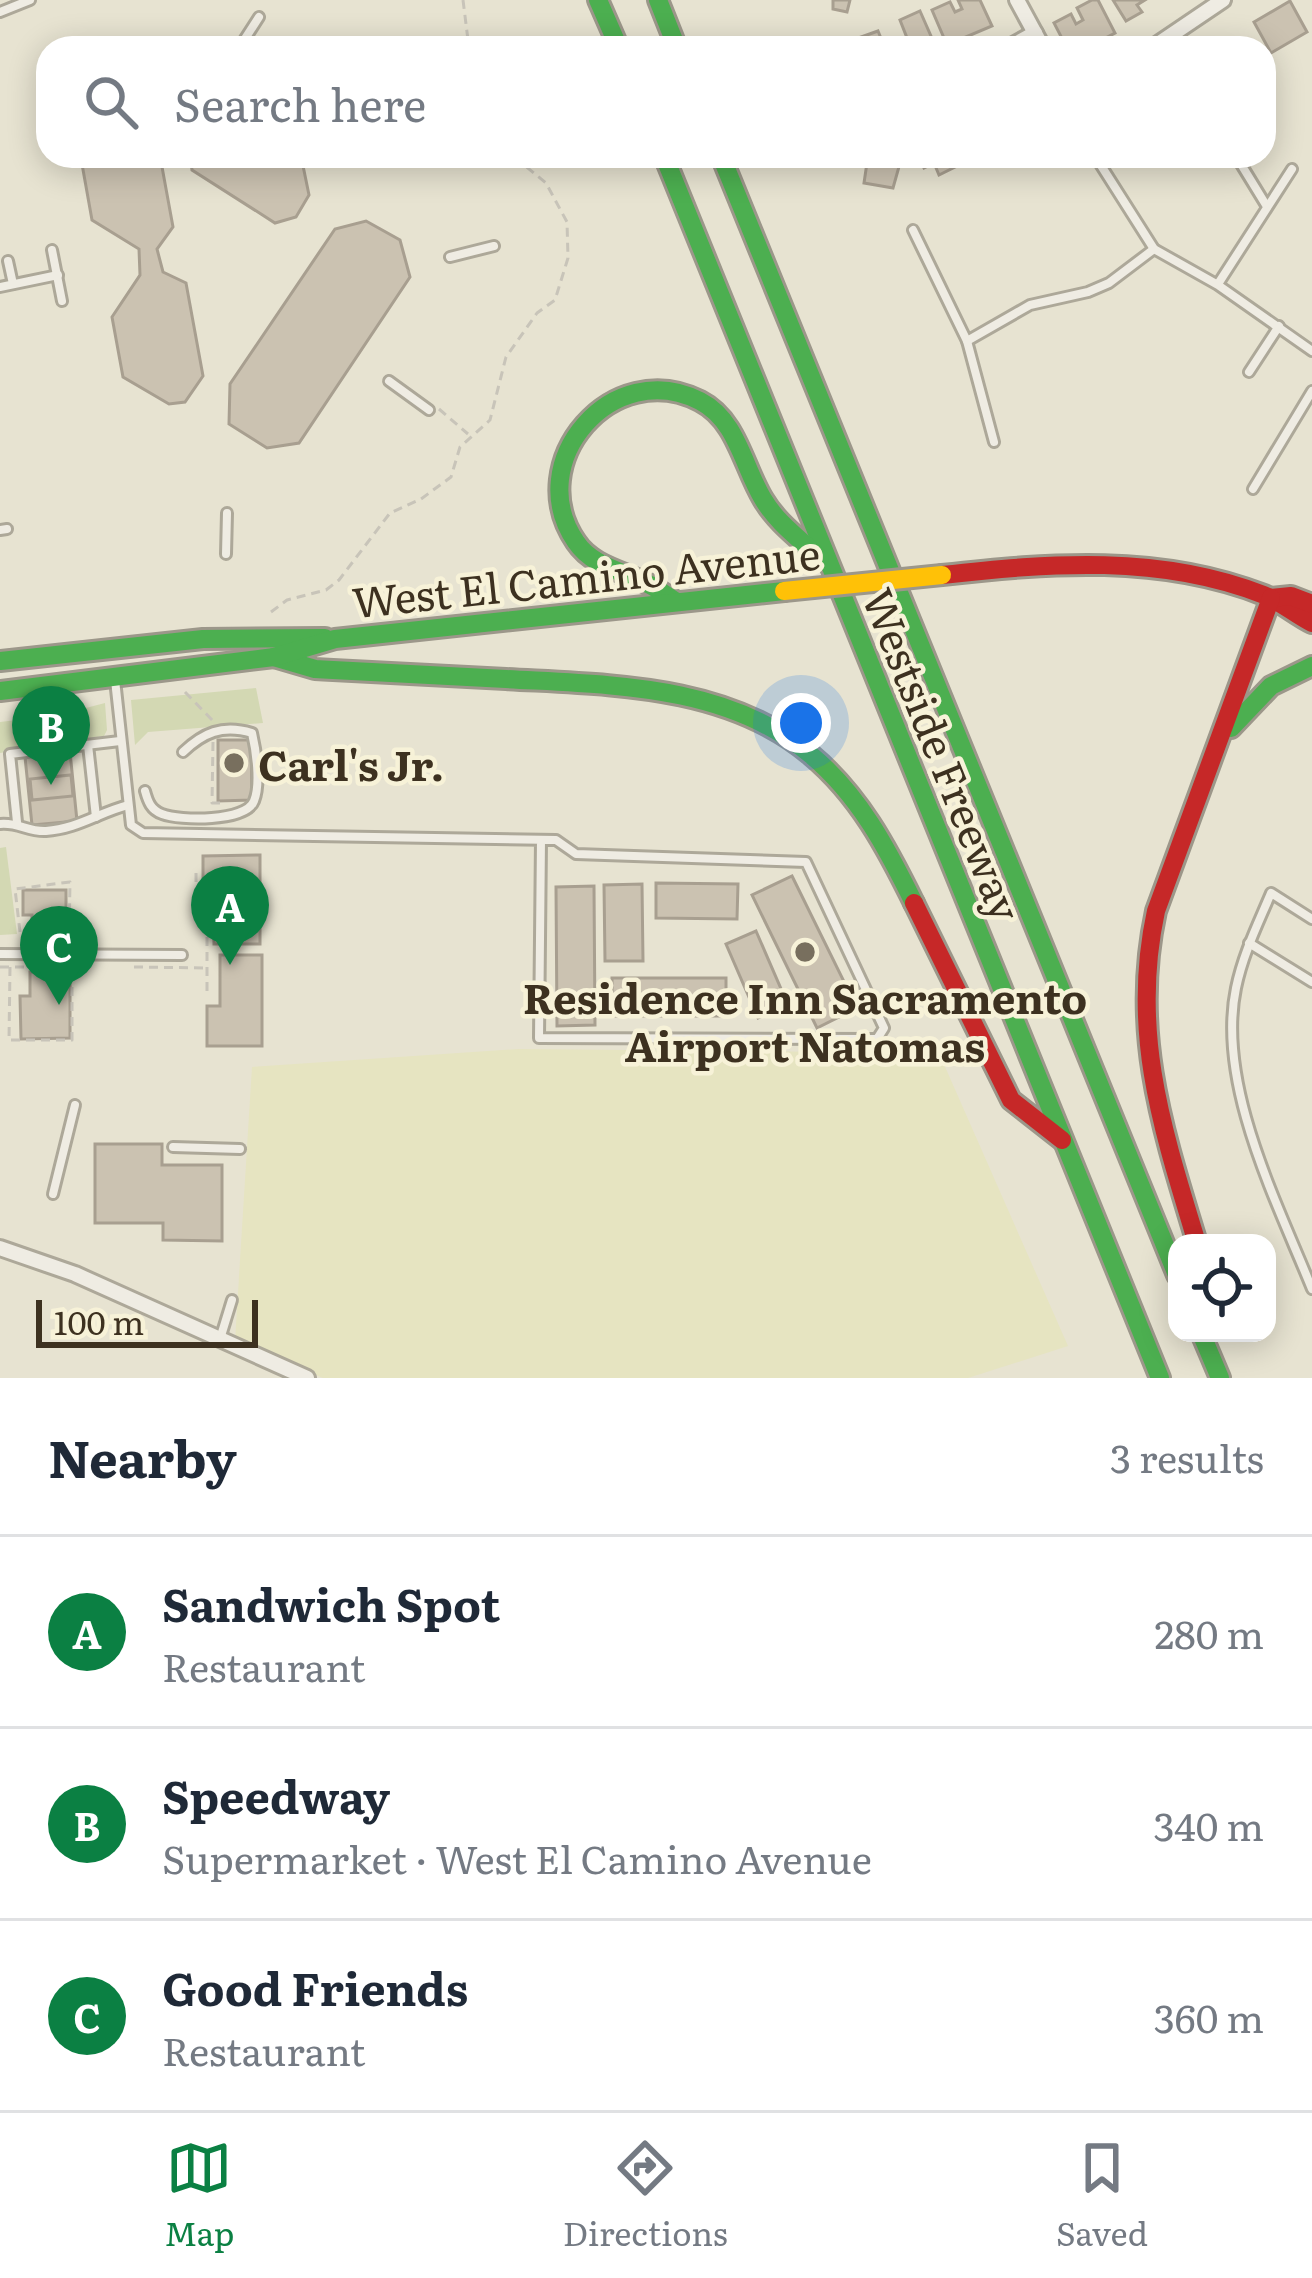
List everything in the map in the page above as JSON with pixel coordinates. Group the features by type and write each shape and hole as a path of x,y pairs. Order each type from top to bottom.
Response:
{"main road":[{"path":"598,0 614,36"},
{"path":"658,0 672,36"},
{"name":"Westside Freeway","path":"669,168 1160,1378"},
{"name":"Westside Freeway","path":"726,168 1168,1253"},
{"path":"676,602 591,558 569,533 562,516 557,480 574,432 587,417 628,392 679,391 719,415 771,511 827,565"},
{"name":"West El Camino Avenue","path":"0,691 274,657 335,639 1044,564 1149,566 1216,580 1271,598 1287,612 1312,623"},
{"name":"West El Camino Avenue","path":"1271,598 1292,596 1312,604"},
{"path":"1194,1234 1155,1101 1143,995 1156,911 1271,598"},
{"name":"West El Camino Avenue","path":"0,661 275,634 335,639"},
{"path":"274,657 315,669 651,688 713,701 778,732 819,762 864,811 882,838 1011,1100 1064,1141"},
{"path":"1222,739 1271,686 1312,666"},
{"path":"1205,1342 1220,1378"}],"street":[{"path":"1017,0 1037,36"},
{"path":"1170,36 1223,0"},
{"path":"1030,36 1035,33"},
{"path":"0,1248 75,1274 307,1378"}],"lane":[{"path":"0,13 30,0"},
{"path":"247,36 259,17"},
{"path":"1103,168 1154,249 1218,285 1312,351"},
{"path":"1243,168 1266,205"},
{"path":"1218,285 1292,169"},
{"path":"913,230 968,341 994,442"},
{"path":"450,256 494,246"},
{"path":"968,341 1030,305 1109,283 1154,249"},
{"path":"52,250 62,302"},
{"path":"8,261 14,284"},
{"path":"0,287 58,275"},
{"path":"1249,372 1279,326"},
{"path":"389,381 431,407"},
{"path":"1253,489 1312,391"},
{"path":"226,554 227,513"},
{"path":"115,679 131,825 143,833 556,840 576,854 806,862 884,1028 877,1039 539,1038 541,840"},
{"path":"145,791 150,806 163,814 242,814 254,801 254,737 242,730 214,731 197,738 183,752"},
{"path":"17,822 10,754 120,741"},
{"path":"88,745 96,817"},
{"path":"0,824 17,822 31,832 79,828 128,805"},
{"path":"1312,919 1271,892 1235,992 1239,1084 1264,1171 1312,1289"},
{"path":"1249,943 1312,982"},
{"path":"0,954 182,955"},
{"path":"53,1193 75,1105"},
{"path":"173,1147 240,1149"},
{"path":"220,1340 232,1300"}],"path":[{"path":"463,0 468,36"},
{"path":"271,612 286,600 326,590 339,580 391,513 451,477 460,447 490,420 501,368 538,313 555,300 568,258 568,229 553,194 528,168"},
{"path":"431,407 469,436"},
{"path":"185,692 214,721 212,803 237,803"},
{"path":"196,872 196,890 207,890 207,996"},
{"path":"10,967 9,1040 72,1040 72,967 87,967 82,940 69,939 70,882 15,889 20,932"},
{"path":"0,967 51,967"},
{"path":"120,967 208,968"}],"shaded area":[{"path":"519,1049 939,1053 1068,1346 968,1378 323,1378 235,1341 252,1067"}],"green space":[{"path":"256,688 263,723 148,732 135,745 131,700"},
{"path":"105,703 104,736 0,753 0,722 59,715"},
{"path":"6,847 17,934 0,935 0,848"}],"building":[{"path":"833,0 850,0 847,12 833,9"},
{"path":"958,0 980,0 992,26 968,36 943,36 932,10 950,2 955,12 962,9"},
{"path":"1098,0 1115,33 1061,36 1054,23 1071,14 1076,24 1083,20 1077,8"},
{"path":"1113,0 1145,0 1137,5 1142,12 1126,21"},
{"path":"1290,1 1307,32 1276,50 1276,36 1262,36 1254,22"},
{"path":"920,11 931,36 906,36 900,20"},
{"path":"83,168 162,168 173,227 157,249 163,272 186,283 203,376 185,402 169,404 123,377 112,317 140,275 139,249 92,220"},
{"path":"303,168 309,195 296,217 275,223 192,170"},
{"path":"866,168 899,168 893,188 864,183"},
{"path":"366,221 400,240 410,277 299,443 267,448 229,424 230,384 335,229"},
{"path":"218,740 251,740 252,800 218,801"},
{"path":"70,752 77,821 32,825 25,757"},
{"path":"71,775 73,796 32,800 30,779"},
{"path":"260,855 260,944 214,944 213,889 203,889 203,856"},
{"name":"Residence Inn Sacramento Airport Natomas","path":"792,876 857,1008 817,1028 752,895"},
{"name":"Residence Inn Sacramento Airport Natomas","path":"656,883 738,884 737,919 656,918"},
{"name":"Residence Inn Sacramento Airport Natomas","path":"642,884 643,961 605,961 604,885"},
{"name":"Residence Inn Sacramento Airport Natomas","path":"594,886 595,1025 557,1026 556,887"},
{"path":"23,890 66,890 66,936 32,935 32,915 23,915"},
{"name":"Residence Inn Sacramento Airport Natomas","path":"756,931 788,1005 758,1018 726,944"},
{"path":"220,955 262,955 262,1046 207,1046 207,1006 220,1006"},
{"path":"30,972 70,972 70,1038 21,1039 20,996 30,996"},
{"name":"Residence Inn Sacramento Airport Natomas","path":"612,978 726,978 726,1016 612,1016"},
{"path":"95,1144 162,1144 162,1165 222,1165 222,1241 163,1240 163,1223 95,1223"}],"traffic: fast":[{"path":"598,0 614,36"},
{"path":"658,0 672,36"},
{"path":"669,168 1160,1378"},
{"path":"726,168 1168,1253"},
{"path":"677,602 590,557 576,542 562,511 560,480 568,450 585,425 608,405 636,393 667,391 713,409 731,432 769,508 820,558"},
{"path":"0,691 274,657 335,639 784,591"},
{"path":"0,661 203,639 325,638"},
{"path":"274,657 315,669 626,687 705,701 743,714 811,755 844,787 882,843 914,903"},
{"path":"1231,728 1271,686 1312,666"},
{"path":"1205,1342 1220,1378"}],"traffic: jam":[{"path":"942,575 1064,565 1145,567 1225,582 1270,598 1312,623"},
{"path":"1271,598 1291,596 1312,604"},
{"path":"1194,1234 1154,1079 1148,1038 1149,955 1156,911 1271,598"},
{"path":"914,903 1011,1100 1062,1140"}],"traffic: slow":[{"path":"784,591 942,575"}],"place":[{"name":"Carl's Jr.","path":"234,763"},
{"name":"Speedway","path":"51,785"},
{"name":"Residence Inn Sacramento Airport Natomas","path":"805,952"},
{"name":"Sandwich Spot","path":"230,965"},
{"name":"Good Friends","path":"59,1005"}]}
